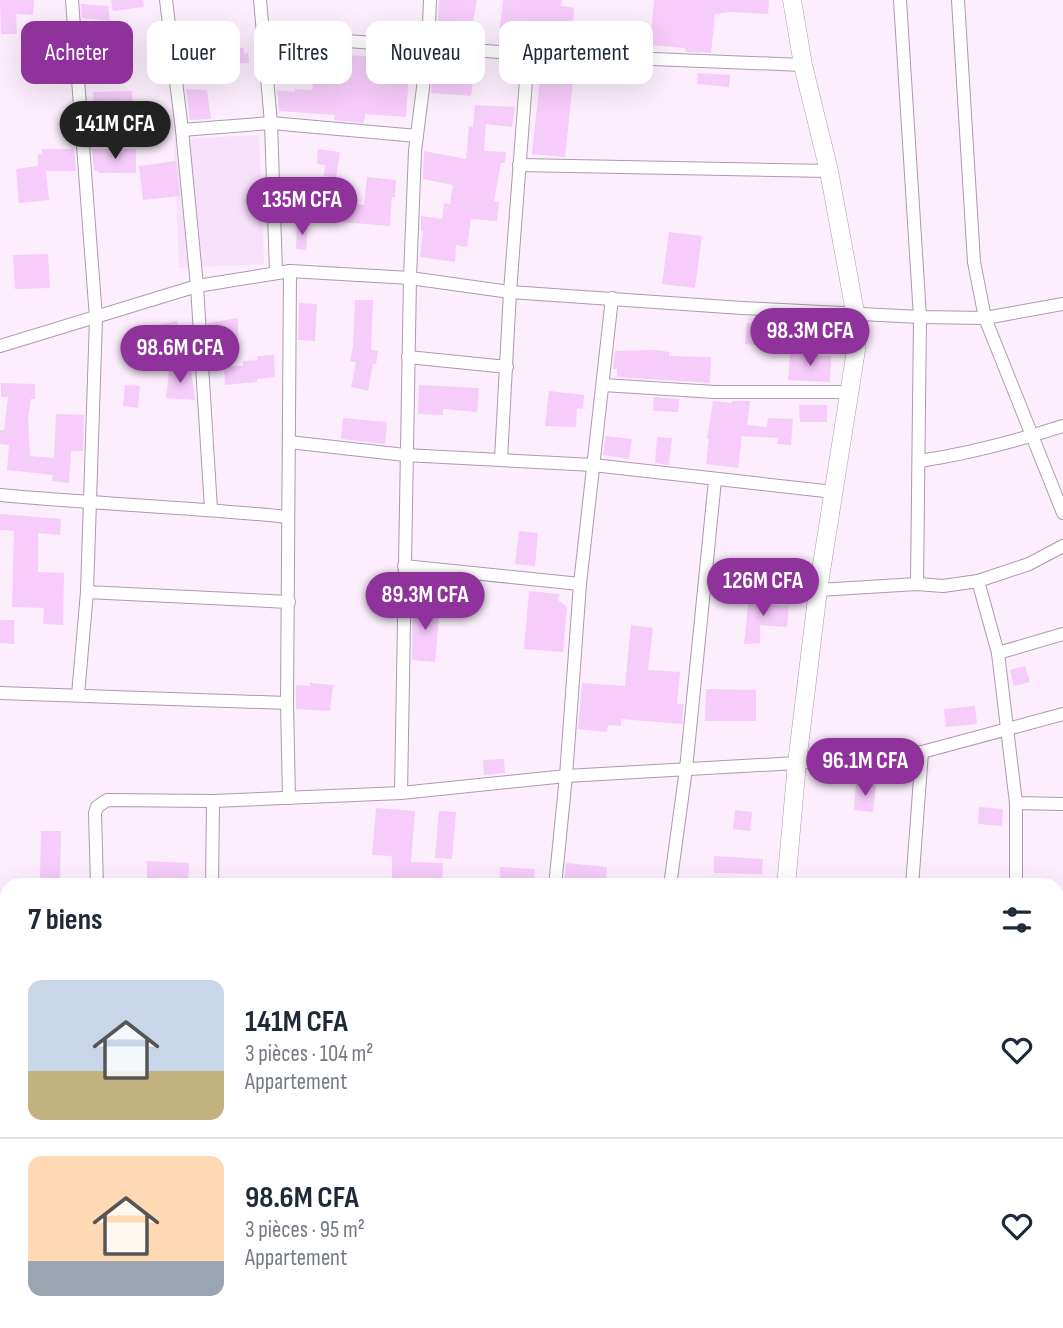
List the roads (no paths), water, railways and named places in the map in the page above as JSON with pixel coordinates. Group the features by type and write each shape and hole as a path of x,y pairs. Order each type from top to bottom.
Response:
{"main road":[{"path":"787,878 797,763 818,590 856,350 855,312 830,171 803,65 792,0"}],"street":[{"path":"72,0 96,318 87,592 78,695"},
{"path":"166,0 197,286 211,509"},
{"path":"260,0 262,21"},
{"path":"429,21 430,0"},
{"path":"900,0 920,317 917,584"},
{"path":"958,0 974,262 985,318 1063,513"},
{"path":"653,59 803,65"},
{"path":"267,84 276,272"},
{"path":"401,793 410,278 417,136 424,84"},
{"path":"501,459 526,84"},
{"path":"182,130 271,123 417,136"},
{"path":"519,165 830,171"},
{"path":"0,346 197,286 290,271 410,278 510,292 920,317 985,318 1063,304"},
{"path":"289,798 287,703 290,271"},
{"path":"556,878 580,584 612,298"},
{"path":"408,357 507,367"},
{"path":"603,385 715,391 850,392"},
{"path":"919,461 1031,436 1063,425"},
{"path":"289,442 405,455 593,465 834,492"},
{"path":"671,878 686,769 715,480"},
{"path":"0,495 88,503 211,509 288,517"},
{"path":"818,590 917,584 943,586 978,581 1029,564 1063,546"},
{"path":"404,566 580,584"},
{"path":"978,581 998,653 1016,803 1016,878"},
{"path":"87,592 289,602"},
{"path":"998,653 1063,634"},
{"path":"0,693 287,703"},
{"path":"97,878 95,813 102,802 107,800 213,801 401,793 566,776 797,763 922,752 1063,714"},
{"path":"913,878 922,752"},
{"path":"212,878 213,801"},
{"path":"1016,803 1063,804"}]}
